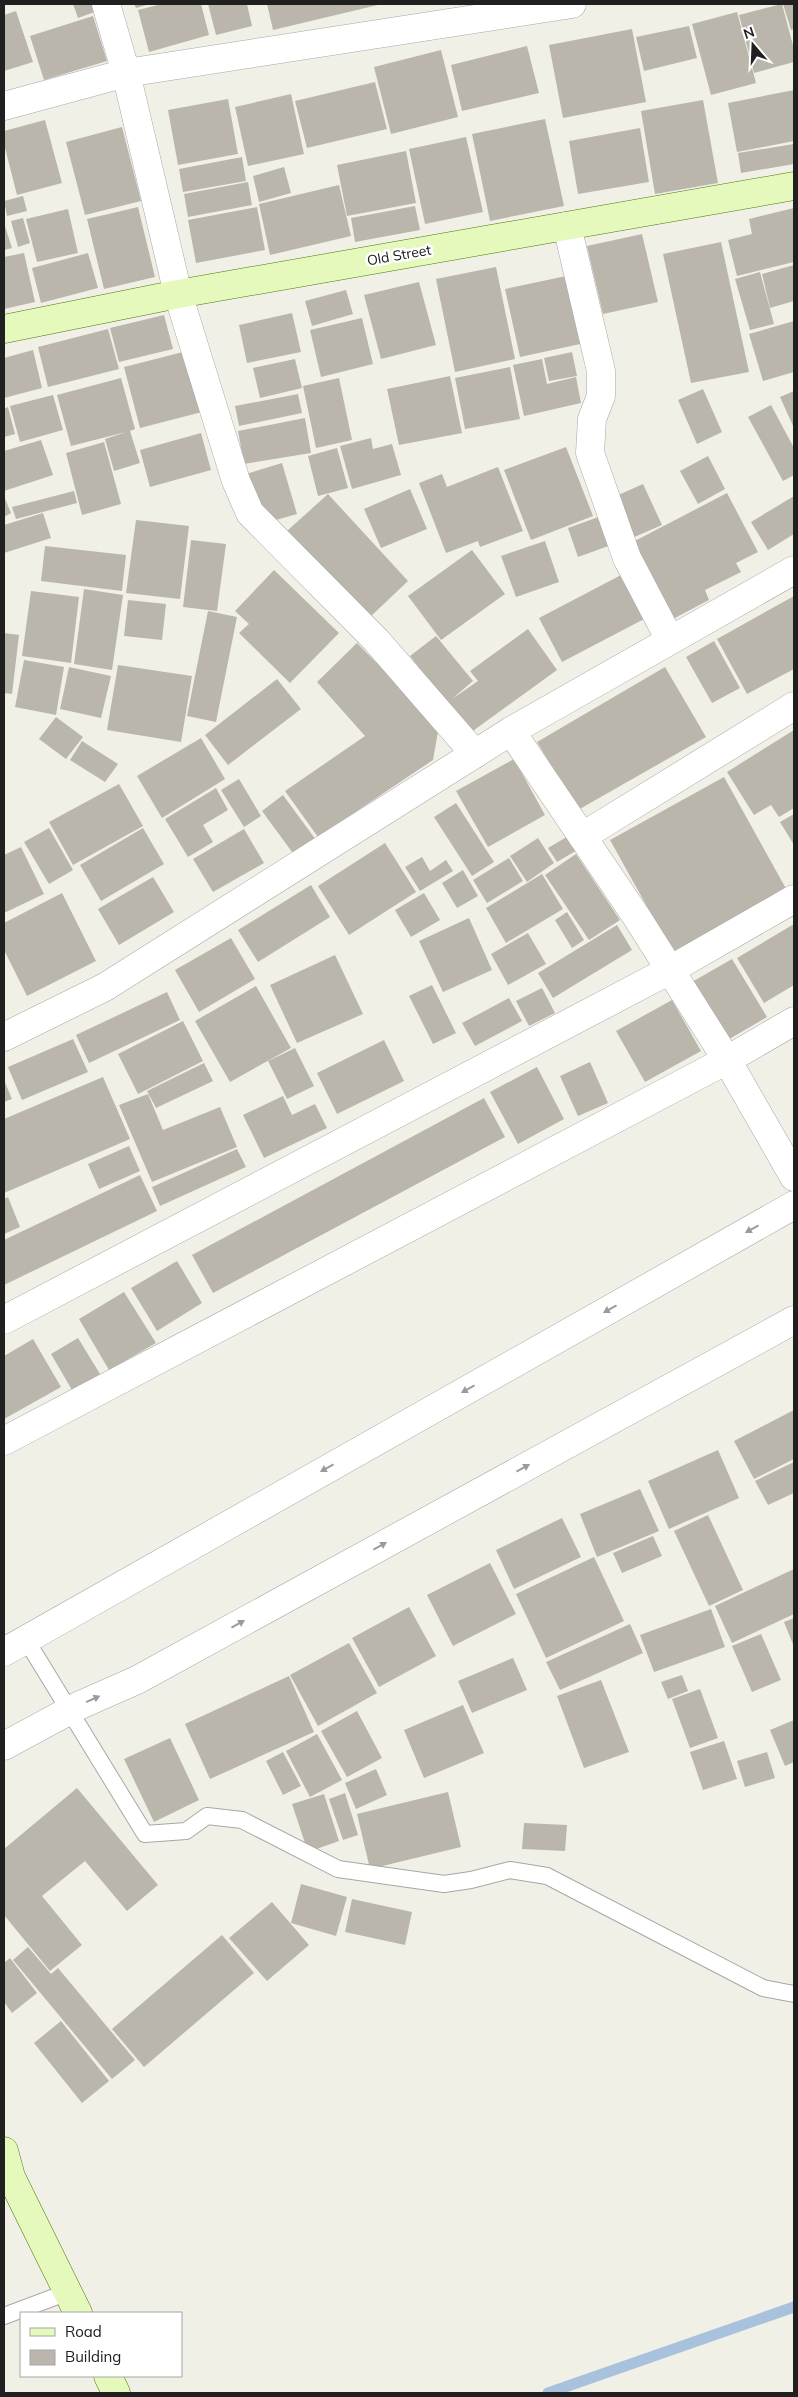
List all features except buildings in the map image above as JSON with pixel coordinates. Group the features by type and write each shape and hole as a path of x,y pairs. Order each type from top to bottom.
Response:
{"street":[{"path":"106,4 126,73 178,294 236,481 250,513 376,640 475,754"},
{"path":"4,106 126,73 572,4"},
{"name":"Old Street","path":"4,329 178,294 794,186"},
{"path":"566,226 601,371 601,396 592,419 590,453 627,558 670,640"},
{"path":"4,1037 105,987 511,731 794,570"},
{"path":"583,836 794,706"},
{"path":"511,731 583,836 670,970 727,1060 794,1177"},
{"path":"4,1320 670,970 794,899"},
{"path":"4,1441 727,1060 794,1021"},
{"path":"14,1645 794,1205"},
{"path":"4,1746 68,1711 136,1680 794,1320"},
{"path":"4,2151 11,2177 73,2303"},
{"path":"108,2377 116,2393"}],"lane":[{"path":"14,1645 68,1711 145,1834 186,1831 207,1816 242,1820 338,1869 444,1884 472,1880 510,1870 547,1876 763,1988 794,1994"},
{"path":"25,2312 73,2303"},
{"path":"4,2316 20,2313"}],"waterway":[{"path":"548,2393 794,2307"}]}
